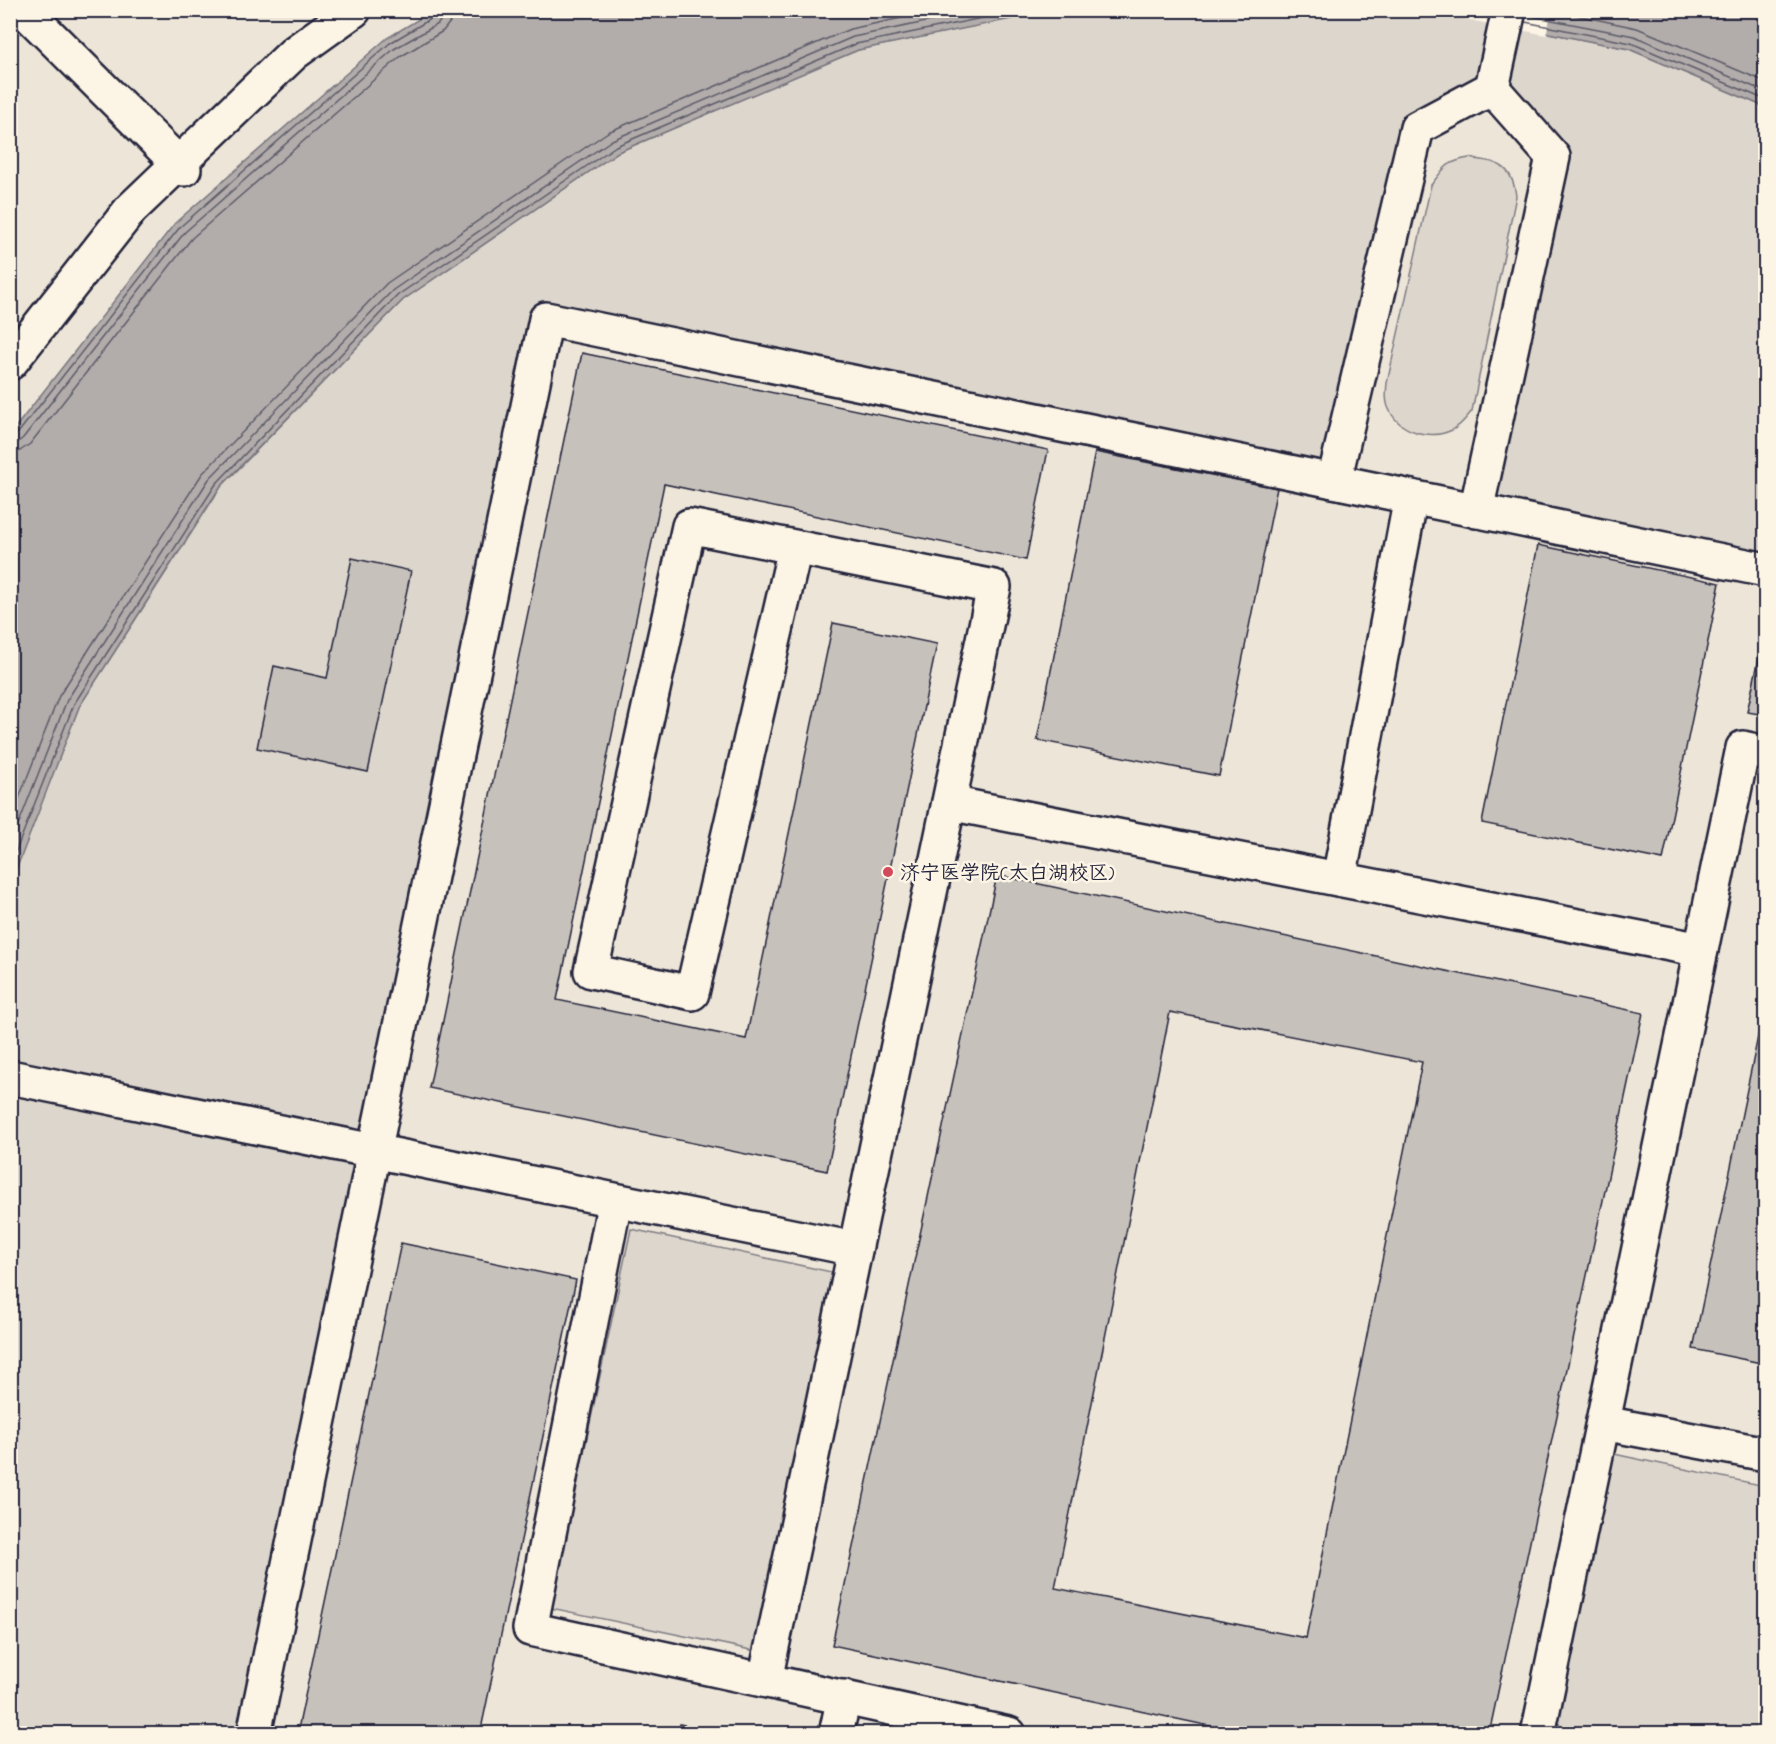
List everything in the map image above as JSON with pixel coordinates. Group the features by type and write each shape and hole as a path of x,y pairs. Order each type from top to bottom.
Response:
{"lane":[{"path":"24,10 181,166"},
{"path":"10,363 131,209 181,166 294,53 354,10"},
{"path":"1334,481 1417,128 1492,88 1509,10"},
{"path":"1476,511 1553,157 1492,88"},
{"path":"254,1734 546,319 1766,570"},
{"path":"1339,879 1411,497"},
{"path":"765,1680 994,587 689,526 591,971 692,993 795,548"},
{"path":"1538,1734 1743,748 1766,753"},
{"path":"949,803 1701,950"},
{"path":"10,1077 855,1249"},
{"path":"615,1201 530,1629 1009,1734"},
{"path":"1603,1424 1766,1454"},
{"path":"836,1734 844,1697"}],"shaded area":[{"path":"1051,10 1438,11 1629,49 1765,107 1765,570 1476,511 1553,157 1492,88 1417,128 1334,481 546,319 254,1733 11,1733 10,883 79,707 221,487 403,300 618,152 858,50"},
{"name":"济宁医学院(太白湖校区)","path":"11,11 1765,11 1765,1733 11,1733"},
{"path":"1469,158 1502,166 1511,177 1516,196 1472,411 1461,424 1452,430 1435,434 1417,433 1401,425 1390,411 1387,405 1387,383 1431,185 1447,166 1455,161"},
{"path":"631,1229 836,1273 756,1651 551,1608"},
{"path":"1614,1454 1765,1486 1765,1733 1555,1734"}],"water":[{"path":"434,10 1051,11 858,50 618,152 403,300 220,487 79,707 11,883 11,433 175,223 387,38"},
{"path":"1438,11 1765,11 1765,107 1629,49"}],"pier":[{"path":"1455,11 1552,11 1546,35 1454,17"}],"building":[{"path":"582,353 1048,450 1026,560 664,484 557,1000 746,1039 833,623 937,644 827,1171 429,1088"},
{"path":"1095,452 1277,488 1219,776 1037,740"},
{"path":"1538,545 1720,583 1663,860 1482,823"},
{"path":"352,558 411,571 368,772 257,748 274,666 327,678"},
{"path":"1766,627 1766,715 1747,712"},
{"path":"997,875 1643,1013 1489,1734 1247,1734 832,1645","holes":["1170,1012 1422,1062 1306,1638 1055,1588"]},
{"path":"1766,998 1766,1364 1693,1349"},
{"path":"401,1243 576,1280 480,1734 297,1734"},
{"path":"680,1724 724,1734 678,1734"}],"place":[{"name":"济宁医学院(太白湖校区)","path":"888,872"}]}
